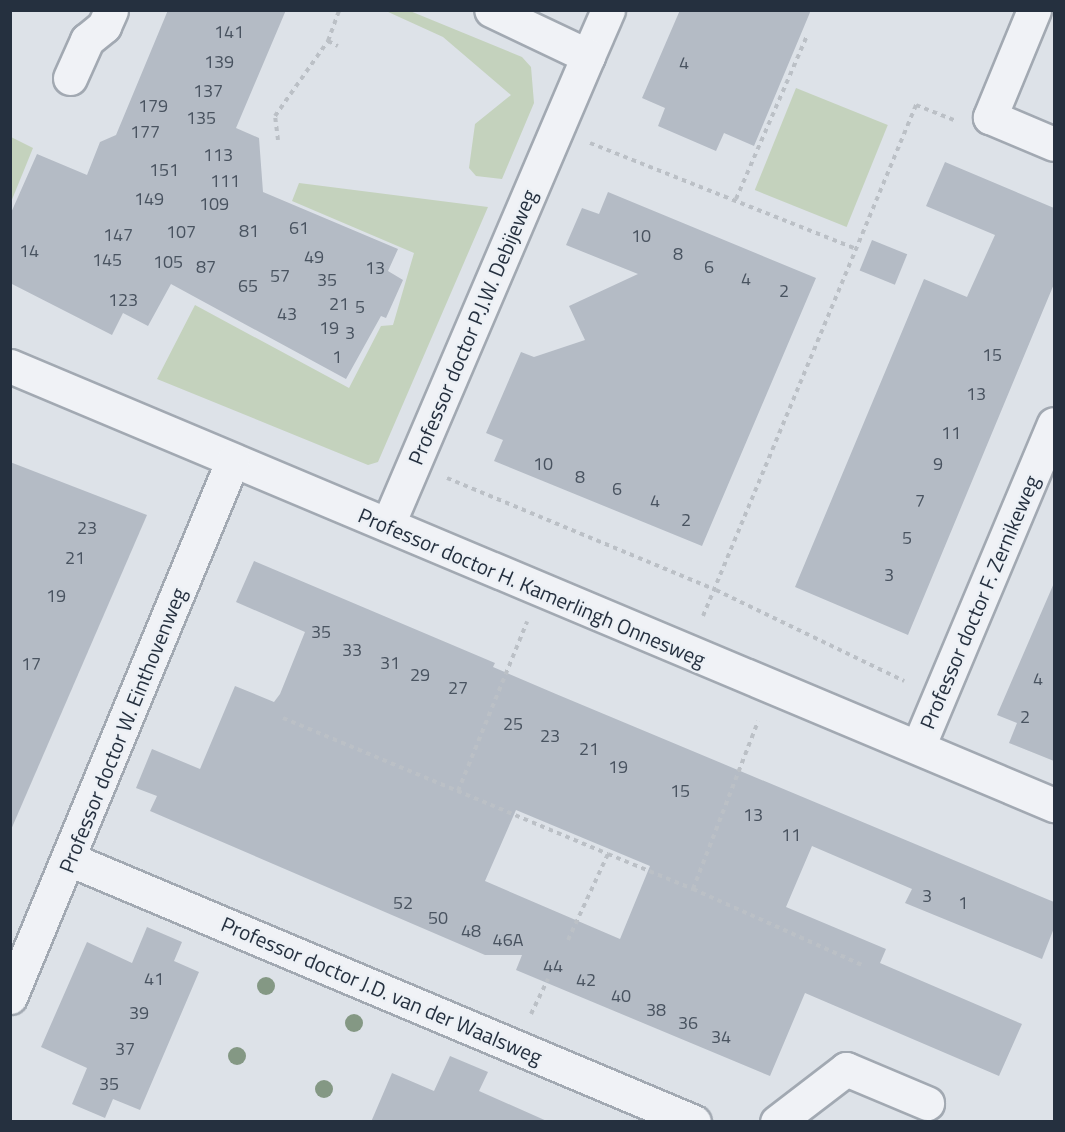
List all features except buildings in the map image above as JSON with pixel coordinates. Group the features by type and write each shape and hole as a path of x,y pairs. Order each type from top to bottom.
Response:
{"street":[{"path":"70,78 87,40 104,26 111,10"},
{"path":"491,10 588,56"},
{"name":"Professor doctor P.J.W. Debijeweg","path":"388,524 608,10"},
{"path":"1034,10 990,117 1054,144"},
{"name":"Professor doctor H. Kamerlingh Onnesweg","path":"10,366 232,462 388,524 1054,806"},
{"name":"Professor doctor F. Zernikeweg","path":"918,747 1054,424"},
{"name":"Professor doctor W. Einthovenweg","path":"10,997 232,462"},
{"name":"Professor doctor J.D. van der Waalsweg","path":"69,859 694,1122"},
{"path":"777,1122 846,1069 927,1103"}],"path":[{"path":"278,140 275,116 328,41 339,10"},
{"path":"736,199 806,38"},
{"path":"328,41 338,46"},
{"path":"687,652 716,590 916,105 967,126 990,117"},
{"path":"556,130 736,199 857,249"},
{"path":"413,464 716,590 939,698"},
{"path":"458,791 540,589"},
{"path":"693,890 771,688"},
{"path":"283,718 693,890 864,966"},
{"path":"568,940 608,854"}],"green space":[{"path":"386,11 410,11 522,57 531,67 534,103 502,179 476,176 469,168 475,124 511,95 443,37"},
{"path":"796,88 888,125 847,227 755,190"},
{"path":"11,137 33,148 11,202"},
{"path":"299,183 488,207 378,462 368,465 157,379 195,305 349,388 381,326 393,325 414,253 292,201"}]}
